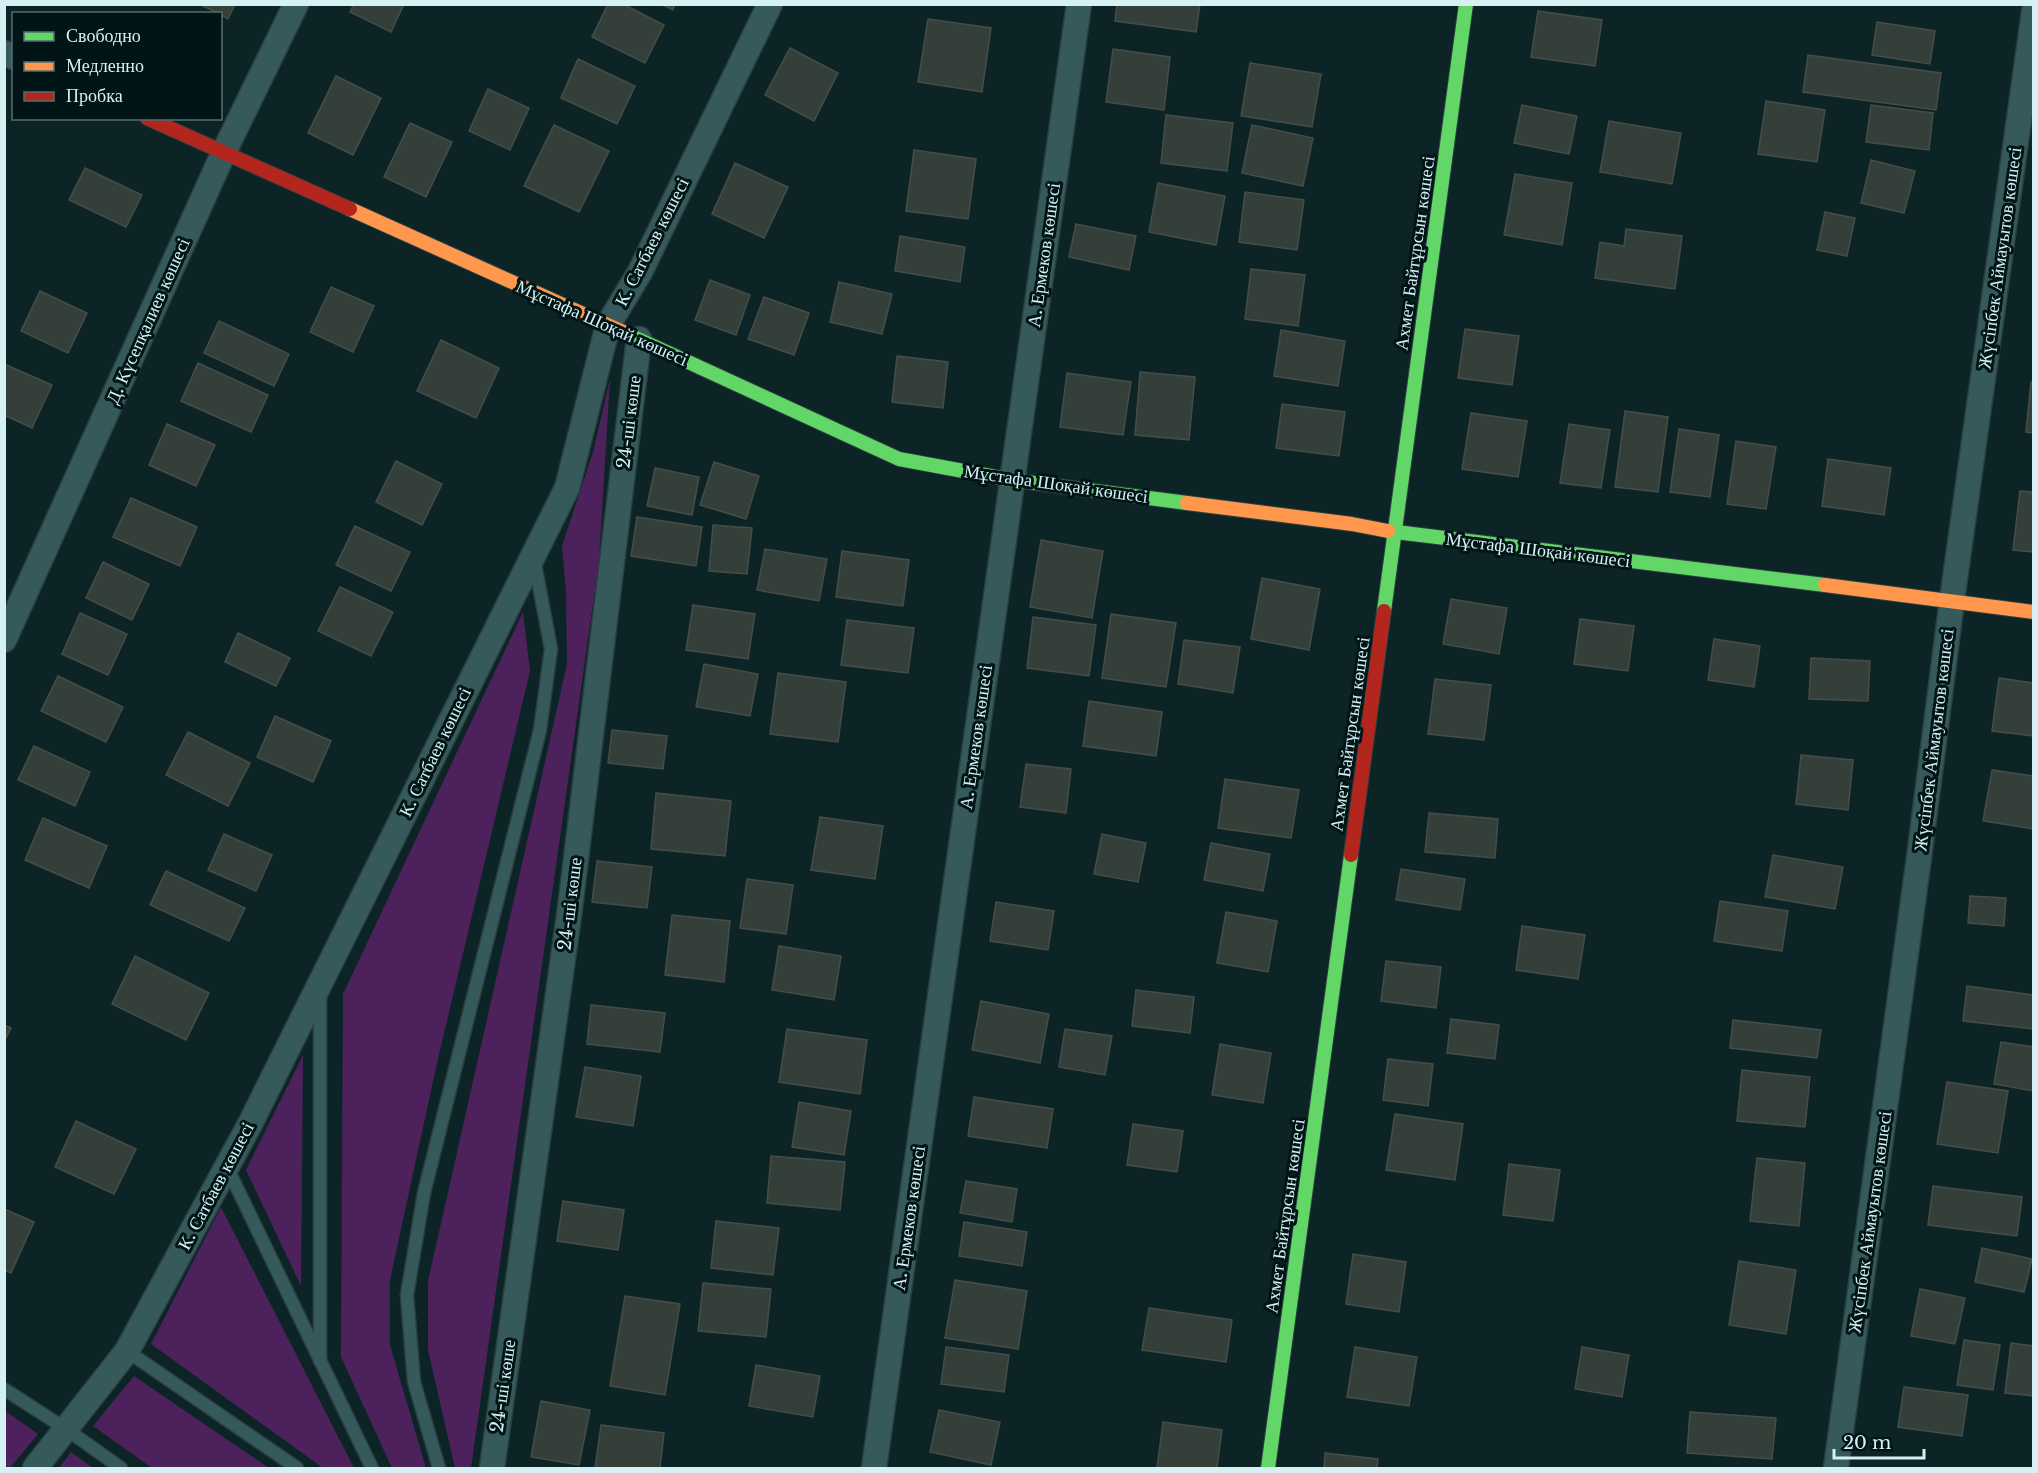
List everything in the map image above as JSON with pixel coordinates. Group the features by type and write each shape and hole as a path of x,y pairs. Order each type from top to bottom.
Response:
{"street":[{"name":"Д. Күсепқалиев көшесі","path":"4,640 223,154 296,4"},
{"name":"К. Сатбаев көшесі","path":"35,1468 126,1352 227,1166 320,984 567,488 608,325 640,272 770,4"},
{"name":"А. Ермеков көшесі","path":"874,1468 1079,4"},
{"name":"Ахмет Байтұрсын көшесі","path":"1268,1468 1466,4"},
{"name":"Жүсіпбек Аймауытов көшесі","path":"1836,1468 1952,600 2034,12"},
{"name":"Мұстафа Шоқай көшесі","path":"151,120 639,339 899,459 1012,480 1339,523 1396,533 1952,600 2034,612"},
{"name":"24-ші көше","path":"492,1468 570,908 639,339"}],"lane":[{"path":"439,1468 414,1382 407,1294 424,1193 540,730 551,648 533,555"},
{"path":"320,984 320,1361"},
{"path":"227,1166 372,1468"},
{"path":"126,1352 297,1468"},
{"path":"4,1389 121,1468"}],"shaded area":[{"path":"610,379 599,561 471,1468 455,1468 428,1350 428,1281 567,664 566,593 562,546 593,452"},
{"path":"523,612 530,671 437,1063 390,1280 390,1345 426,1468 392,1468 341,1357 343,994"},
{"path":"303,1055 301,1286 246,1170"},
{"path":"221,1207 354,1468 323,1468 151,1344"},
{"path":"134,1376 269,1468 152,1468 93,1426"},
{"path":"4,1410 38,1434 10,1468 5,1468"},
{"path":"71,1452 93,1468 59,1468"}],"building":[{"path":"199,4 235,4 228,19 222,15 222,12 216,12"},
{"path":"354,4 404,4 391,32 350,12"},
{"path":"608,4 623,4 664,25 645,63 592,37"},
{"path":"661,4 675,4 673,10"},
{"path":"1117,4 1200,4 1196,32 1115,21"},
{"path":"1538,11 1602,20 1595,66 1531,57"},
{"path":"928,19 991,28 982,92 918,82"},
{"path":"1877,22 1935,31 1930,64 1872,55"},
{"path":"790,48 838,73 814,121 765,95"},
{"path":"1113,49 1170,57 1164,110 1106,102"},
{"path":"1808,55 1941,73 1936,110 1803,92"},
{"path":"578,59 635,86 617,124 561,98"},
{"path":"1250,63 1321,74 1312,127 1241,116"},
{"path":"336,76 381,98 353,155 308,133"},
{"path":"488,89 529,108 510,150 469,131"},
{"path":"1766,101 1825,110 1817,162 1758,154"},
{"path":"1522,105 1577,116 1569,154 1514,143"},
{"path":"1871,105 1933,113 1929,150 1866,142"},
{"path":"1166,115 1233,123 1227,171 1161,163"},
{"path":"1609,121 1681,133 1672,184 1600,172"},
{"path":"410,123 452,142 426,197 384,177"},
{"path":"554,125 609,151 579,212 524,186"},
{"path":"1252,125 1313,138 1303,186 1242,173"},
{"path":"914,150 976,159 968,219 906,211"},
{"path":"1871,160 1915,171 1904,213 1861,203"},
{"path":"735,163 788,187 764,238 712,214"},
{"path":"85,168 142,195 126,227 69,200"},
{"path":"1515,174 1572,183 1562,245 1504,235"},
{"path":"1158,183 1225,196 1216,245 1149,232"},
{"path":"1245,192 1304,200 1297,250 1239,242"},
{"path":"1825,212 1855,218 1847,256 1817,250"},
{"path":"1076,224 1136,236 1129,270 1069,257"},
{"path":"1626,229 1682,236 1675,289 1595,278 1600,242 1624,246"},
{"path":"900,236 965,247 960,282 895,271"},
{"path":"1251,269 1305,275 1298,326 1245,319"},
{"path":"710,280 750,295 736,335 695,320"},
{"path":"839,282 892,294 882,334 830,322"},
{"path":"331,287 374,306 353,352 310,332"},
{"path":"40,291 87,313 68,353 21,331"},
{"path":"764,297 809,313 794,355 748,339"},
{"path":"219,321 289,354 274,386 204,353"},
{"path":"1465,329 1519,336 1512,385 1458,378"},
{"path":"1281,330 1345,341 1338,386 1274,376"},
{"path":"441,340 499,368 476,418 417,391"},
{"path":"897,356 948,362 943,408 892,402"},
{"path":"198,363 268,395 251,432 181,401"},
{"path":"4,364 52,385 32,428 4,415"},
{"path":"1140,372 1195,377 1189,440 1135,435"},
{"path":"1067,373 1131,382 1123,435 1060,427"},
{"path":"2031,382 2034,382 2034,433 2026,432"},
{"path":"1282,404 1345,412 1339,456 1276,448"},
{"path":"1625,411 1668,417 1658,492 1615,487"},
{"path":"1471,413 1527,421 1518,477 1462,469"},
{"path":"167,424 215,445 196,486 149,465"},
{"path":"1569,424 1610,430 1601,488 1560,483"},
{"path":"1679,429 1719,435 1710,497 1670,492"},
{"path":"1736,441 1776,447 1766,509 1727,504"},
{"path":"1828,459 1891,468 1884,515 1822,506"},
{"path":"396,461 442,484 422,525 376,502"},
{"path":"714,462 759,476 746,519 700,505"},
{"path":"655,468 699,477 692,515 647,506"},
{"path":"2020,491 2034,492 2034,552 2013,550"},
{"path":"131,498 197,527 180,566 113,537"},
{"path":"637,517 702,527 696,566 631,556"},
{"path":"713,525 752,528 747,574 709,571"},
{"path":"355,526 410,552 391,591 336,565"},
{"path":"1041,540 1103,551 1092,618 1030,607"},
{"path":"765,549 827,559 819,601 757,590"},
{"path":"842,551 909,560 903,606 836,597"},
{"path":"103,562 149,584 132,620 86,598"},
{"path":"1262,578 1320,589 1309,650 1251,639"},
{"path":"340,587 393,612 371,656 318,631"},
{"path":"1451,599 1507,608 1499,654 1443,644"},
{"path":"693,605 755,614 748,659 686,650"},
{"path":"80,613 127,634 108,675 62,654"},
{"path":"1111,614 1176,623 1166,687 1102,678"},
{"path":"1033,617 1096,625 1089,676 1027,668"},
{"path":"1580,619 1634,626 1628,671 1574,664"},
{"path":"847,620 914,628 908,673 841,665"},
{"path":"238,633 290,658 276,686 225,662"},
{"path":"1714,639 1760,646 1754,687 1708,680"},
{"path":"1184,640 1240,647 1233,693 1178,684"},
{"path":"1811,658 1870,661 1868,701 1809,699"},
{"path":"704,664 758,674 750,716 696,707"},
{"path":"778,673 846,682 838,742 770,734"},
{"path":"58,676 123,707 106,742 41,711"},
{"path":"1999,678 2034,683 2034,736 1992,731"},
{"path":"1435,679 1491,685 1484,740 1428,734"},
{"path":"1089,701 1162,712 1156,756 1083,746"},
{"path":"275,716 331,741 313,782 257,757"},
{"path":"612,730 667,736 663,769 608,763"},
{"path":"188,732 250,763 228,806 166,775"},
{"path":"34,746 90,772 75,806 18,780"},
{"path":"1801,755 1853,760 1848,810 1796,804"},
{"path":"1026,764 1071,769 1066,813 1020,807"},
{"path":"1992,770 2034,776 2034,829 1983,821"},
{"path":"1225,779 1299,790 1291,838 1218,828"},
{"path":"656,793 731,801 725,856 651,849"},
{"path":"1429,813 1498,819 1495,858 1425,852"},
{"path":"820,817 883,826 875,879 811,870"},
{"path":"43,818 107,846 89,888 25,860"},
{"path":"224,834 272,855 256,891 208,870"},
{"path":"1102,834 1146,843 1138,882 1094,874"},
{"path":"1211,843 1270,854 1263,891 1204,880"},
{"path":"1773,855 1843,867 1835,909 1765,897"},
{"path":"597,861 652,867 647,908 592,902"},
{"path":"1401,869 1465,879 1460,910 1396,900"},
{"path":"166,871 245,908 229,941 150,905"},
{"path":"747,879 793,885 786,934 740,928"},
{"path":"1970,896 2006,898 2004,926 1968,923"},
{"path":"1720,901 1788,911 1782,951 1714,941"},
{"path":"996,902 1054,911 1048,950 990,941"},
{"path":"1226,912 1277,921 1268,972 1217,963"},
{"path":"672,915 730,921 724,982 665,975"},
{"path":"1522,926 1585,935 1578,979 1516,970"},
{"path":"779,946 841,956 834,1000 772,990"},
{"path":"135,956 209,993 186,1040 112,1004"},
{"path":"1386,961 1441,967 1436,1008 1381,1001"},
{"path":"1967,986 2034,995 2034,1029 1963,1021"},
{"path":"1136,990 1194,997 1190,1033 1132,1026"},
{"path":"981,1001 1049,1014 1040,1063 972,1050"},
{"path":"591,1005 665,1013 660,1052 587,1044"},
{"path":"1451,1019 1499,1025 1495,1059 1447,1053"},
{"path":"1733,1020 1821,1030 1817,1058 1730,1048"},
{"path":"4,1025 11,1028 4,1042"},
{"path":"787,1029 867,1040 860,1094 779,1082"},
{"path":"1065,1029 1112,1036 1105,1075 1059,1067"},
{"path":"2001,1042 2034,1047 2034,1091 1994,1084"},
{"path":"1220,1044 1271,1053 1263,1103 1212,1095"},
{"path":"1388,1059 1433,1064 1428,1106 1383,1100"},
{"path":"585,1067 641,1076 633,1126 576,1117"},
{"path":"1742,1070 1810,1077 1805,1127 1737,1121"},
{"path":"1947,1082 2008,1091 1998,1153 1937,1144"},
{"path":"974,1097 1053,1109 1047,1148 968,1136"},
{"path":"799,1102 851,1111 844,1155 792,1147"},
{"path":"1395,1114 1463,1124 1455,1180 1386,1170"},
{"path":"76,1121 136,1149 114,1194 55,1167"},
{"path":"1133,1124 1183,1131 1177,1172 1127,1165"},
{"path":"771,1156 845,1162 840,1210 767,1203"},
{"path":"1757,1158 1805,1163 1799,1226 1750,1221"},
{"path":"1509,1164 1560,1170 1553,1221 1503,1215"},
{"path":"966,1181 1017,1189 1012,1222 960,1213"},
{"path":"1933,1186 2022,1197 2017,1236 1928,1225"},
{"path":"563,1201 624,1210 618,1250 557,1241"},
{"path":"4,1209 34,1222 11,1273 4,1270"},
{"path":"716,1221 779,1228 773,1275 711,1268"},
{"path":"964,1222 1027,1232 1022,1266 959,1256"},
{"path":"1982,1248 2032,1259 2024,1292 1975,1282"},
{"path":"1353,1254 1406,1262 1399,1312 1346,1304"},
{"path":"1739,1261 1796,1270 1786,1334 1729,1325"},
{"path":"955,1280 1027,1291 1018,1349 945,1338"},
{"path":"703,1283 771,1289 766,1337 698,1331"},
{"path":"1920,1289 1965,1298 1955,1344 1911,1336"},
{"path":"625,1296 680,1304 665,1395 610,1386"},
{"path":"1149,1308 1232,1320 1226,1362 1142,1350"},
{"path":"1964,1340 2000,1345 1993,1390 1957,1385"},
{"path":"2011,1343 2034,1346 2034,1396 2005,1393"},
{"path":"946,1347 1009,1355 1004,1392 941,1384"},
{"path":"1355,1347 1417,1357 1409,1406 1347,1397"},
{"path":"1582,1347 1629,1355 1622,1397 1575,1389"},
{"path":"756,1365 820,1376 813,1417 749,1406"},
{"path":"1904,1387 1968,1395 1962,1436 1898,1427"},
{"path":"541,1401 590,1410 579,1465 531,1457"},
{"path":"939,1410 1000,1422 991,1465 930,1452"},
{"path":"1690,1412 1776,1418 1772,1459 1687,1453"},
{"path":"1163,1422 1222,1430 1217,1468 1157,1468"},
{"path":"601,1425 664,1433 660,1468 595,1468"},
{"path":"1325,1453 1378,1459 1377,1468 1324,1468"}],"traffic: fast":[{"path":"1384,611 1466,4"},
{"path":"623,332 899,459 1012,480 1187,503"},
{"path":"1388,531 1825,585"},
{"path":"1268,1468 1351,855"}],"traffic: slow":[{"path":"350,209 623,332"},
{"path":"1187,503 1352,524 1388,531"},
{"path":"1825,585 2034,612"}],"traffic: jam":[{"path":"151,120 350,209"},
{"path":"1351,855 1384,611"}]}
